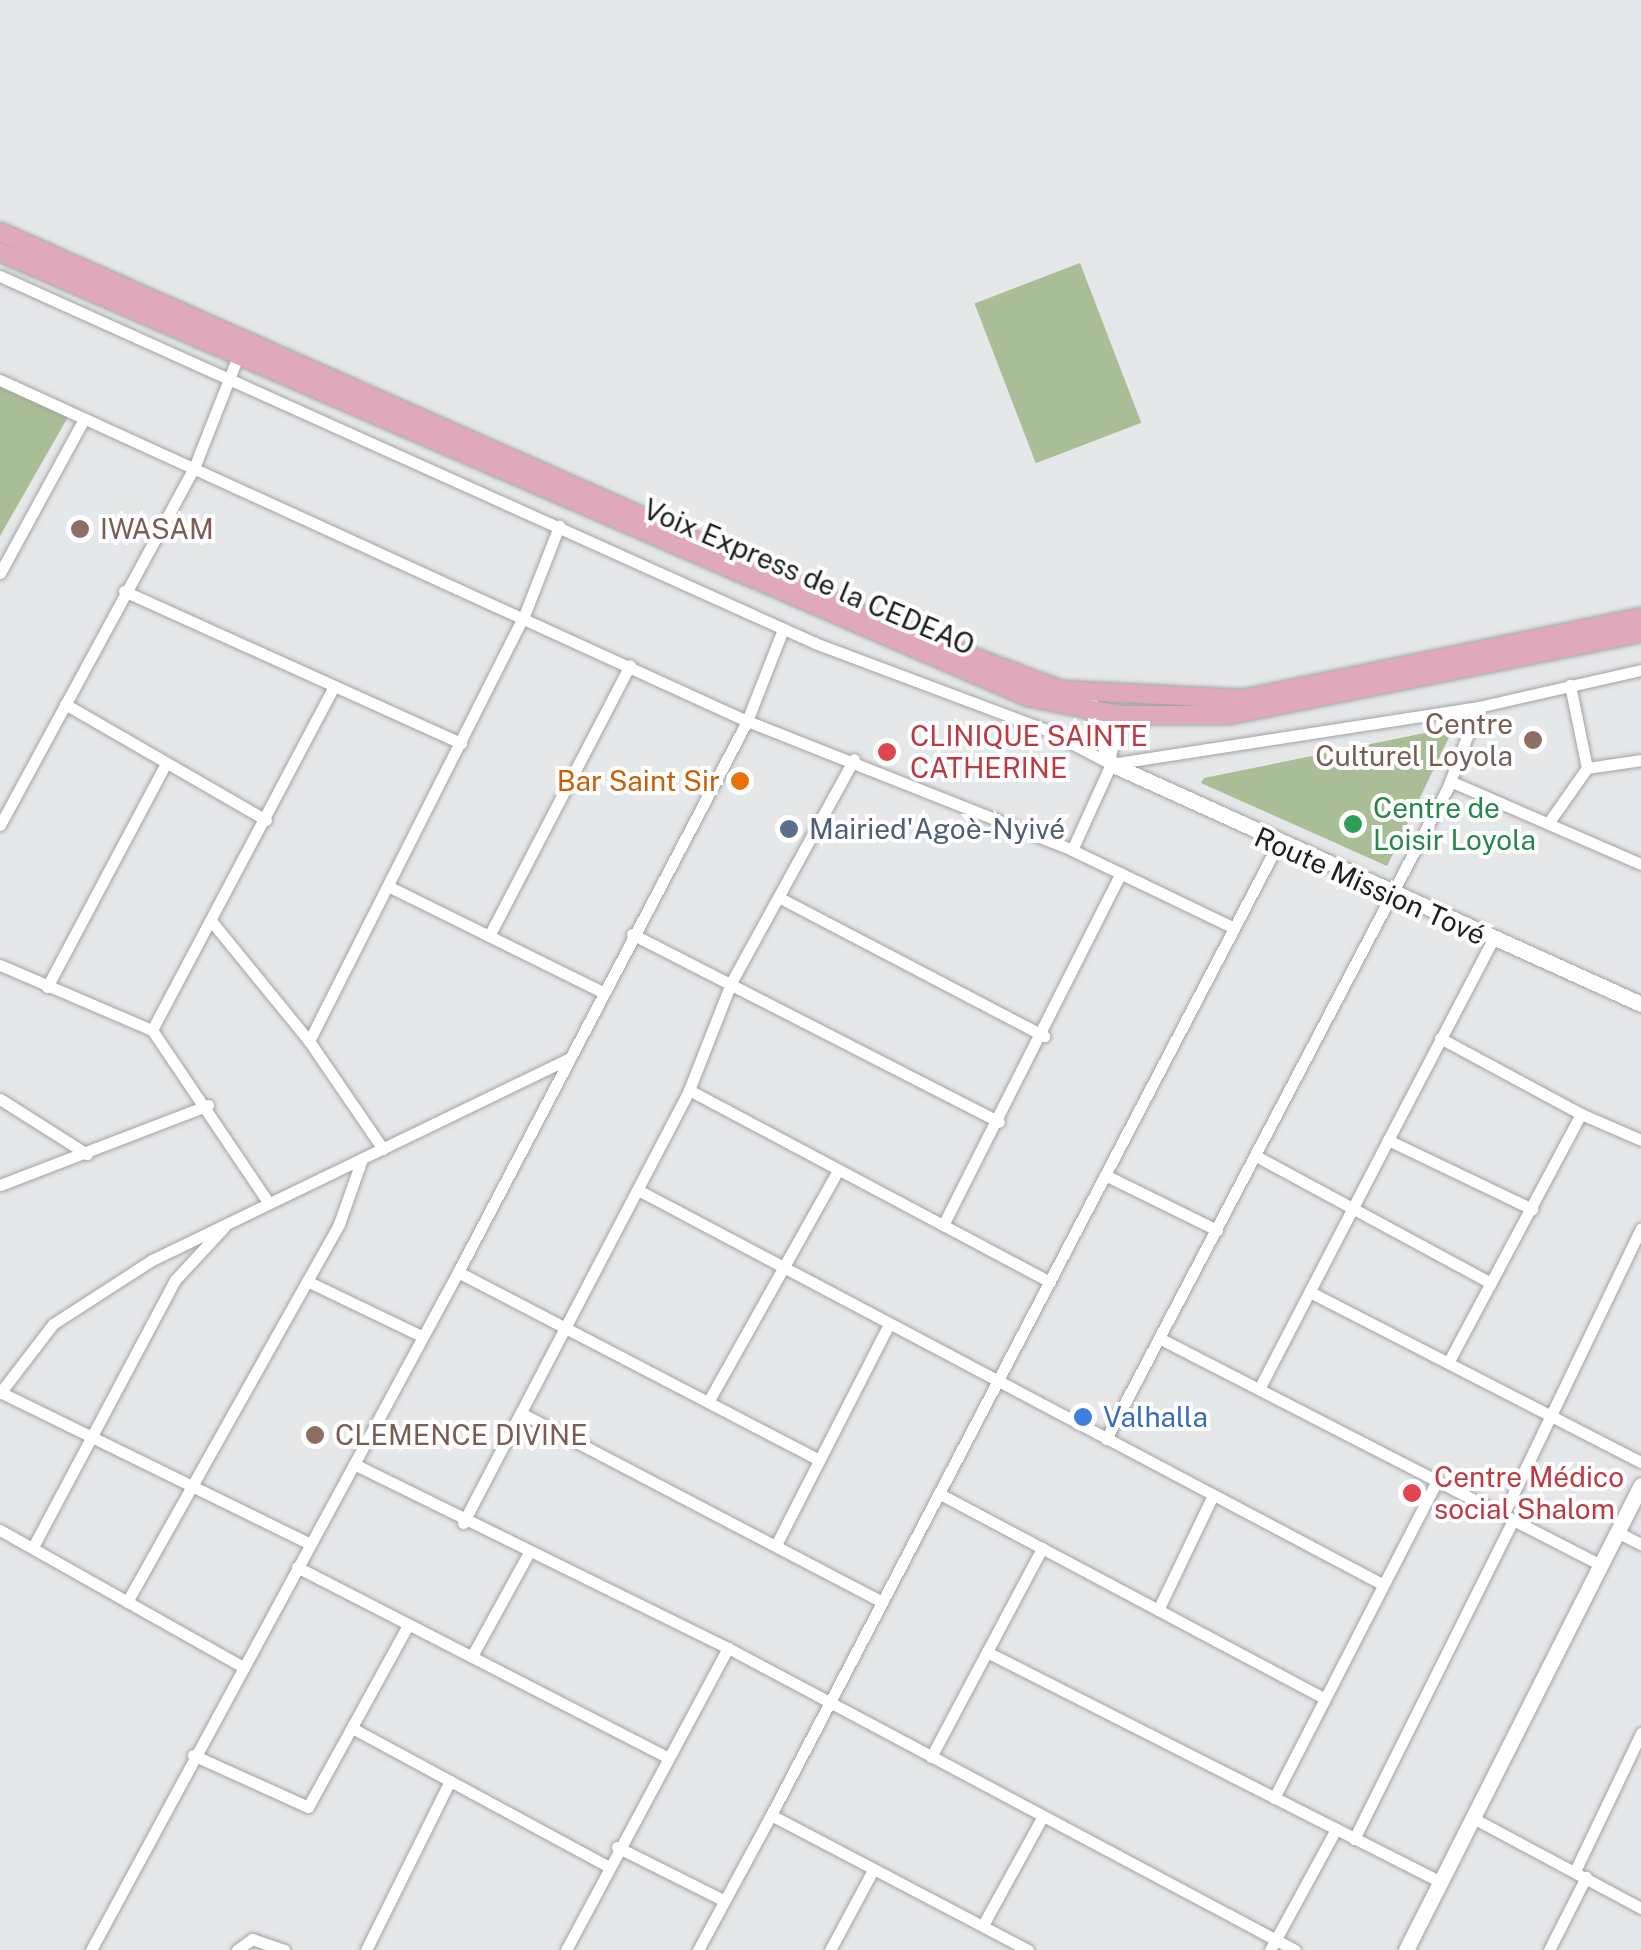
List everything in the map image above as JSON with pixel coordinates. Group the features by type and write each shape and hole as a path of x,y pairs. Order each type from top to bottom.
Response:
{"main road":[{"path":"0,232 705,554 1004,674 1120,714 1288,708 1641,633"},
{"name":"Voix Express de la CEDEAO","path":"0,252 237,359 705,554"},
{"path":"148,318 157,301"},
{"path":"1088,702 1243,700 1641,617"}],"street":[{"path":"0,276 783,629 1110,759 1478,706 1641,670"},
{"path":"0,825 194,468 237,359"},
{"path":"0,380 747,720 854,759 1072,850 1234,928"},
{"path":"0,573 84,419"},
{"path":"309,1041 524,616 559,526"},
{"path":"124,591 461,743"},
{"path":"91,1950 240,1666 458,1272 600,991 747,720 783,629"},
{"path":"489,936 630,665"},
{"path":"1570,685 1587,768"},
{"path":"152,1030 334,686"},
{"path":"1088,702 1110,759"},
{"path":"65,704 266,820"},
{"path":"1106,1439 1450,781 1478,706"},
{"path":"1072,850 1110,759 1120,714"},
{"path":"463,1523 689,1090 732,981 782,898 854,759"},
{"name":"Route Mission Tové","path":"1110,759 1276,846 1641,1004"},
{"path":"1549,822 1587,768 1641,760"},
{"path":"47,987 166,763"},
{"path":"1450,781 1641,864"},
{"path":"698,1950 1276,846"},
{"path":"943,1225 1044,1036 1121,873"},
{"path":"388,886 600,991"},
{"path":"782,898 1044,1036"},
{"path":"212,922 309,1041 383,1149"},
{"path":"632,934 732,981 999,1122"},
{"path":"1259,1389 1492,941"},
{"path":"0,966 152,1030 208,1105 268,1202"},
{"path":"1440,1038 1581,1114 1641,1140"},
{"path":"310,1544 0,1392 53,1324 171,1250 567,1059"},
{"path":"689,1090 1050,1282"},
{"path":"0,1099 87,1154"},
{"path":"0,1185 208,1105"},
{"path":"1449,1361 1581,1114"},
{"path":"1388,1140 1532,1209"},
{"path":"1256,1156 1490,1283"},
{"path":"127,1602 307,1282 362,1159"},
{"path":"708,1402 838,1170"},
{"path":"1105,1176 1216,1230"},
{"path":"638,1190 1380,1583"},
{"path":"32,1547 95,1441 183,1269 230,1221"},
{"path":"1354,1838 1508,1518 1546,1415 1641,1228"},
{"path":"171,1250 183,1269"},
{"path":"458,1272 819,1460"},
{"path":"307,1282 420,1335"},
{"path":"1310,1292 1641,1462"},
{"path":"778,1541 889,1324"},
{"path":"1159,1338 1600,1565"},
{"path":"520,1414 778,1541 883,1602"},
{"path":"354,1464 527,1556 728,1648 1043,1816 1273,1945 1295,1950"},
{"path":"1274,1798 1380,1583 1437,1481"},
{"path":"1406,1950 1641,1485"},
{"path":"940,1494 1324,1698"},
{"path":"1158,1610 1212,1495"},
{"path":"0,1530 240,1666"},
{"path":"1617,1532 1641,1544"},
{"path":"931,1757 1042,1548"},
{"path":"472,1656 527,1556"},
{"path":"297,1567 666,1757"},
{"path":"193,1756 303,1808 354,1728 407,1627"},
{"path":"566,1950 607,1866 728,1648"},
{"path":"987,1652 1440,1882"},
{"path":"354,1728 607,1866"},
{"path":"1549,1950 1641,1733"},
{"path":"366,1950 450,1781"},
{"path":"771,1816 1028,1950"},
{"path":"983,1925 1043,1816"},
{"path":"1472,1818 1641,1908"},
{"path":"1273,1945 1336,1830"},
{"path":"618,1847 723,1900"},
{"path":"830,1950 872,1870"},
{"path":"238,1950 252,1938 284,1950"}],"green space":[{"path":"1080,263 1141,423 1036,463 975,303"},
{"path":"0,386 68,417 0,536"},
{"name":"Centre de Loisir Loyola","path":"1454,727 1387,866 1201,783 1204,778"}],"place":[{"name":"IWASAM","path":"80,529"},
{"name":"Centre Culturel Loyola","path":"1533,740"},
{"name":"CLINIQUE SAINTE CATHERINE","path":"887,752"},
{"name":"Bar Saint Sir","path":"740,781"},
{"name":"Centre de Loisir Loyola","path":"1353,824"},
{"name":"Mairied'Agoè-Nyivé","path":"789,829"},
{"name":"Valhalla","path":"1083,1417"},
{"name":"CLEMENCE DIVINE","path":"315,1435"},
{"name":"Centre Médico social Shalom","path":"1412,1493"}]}
